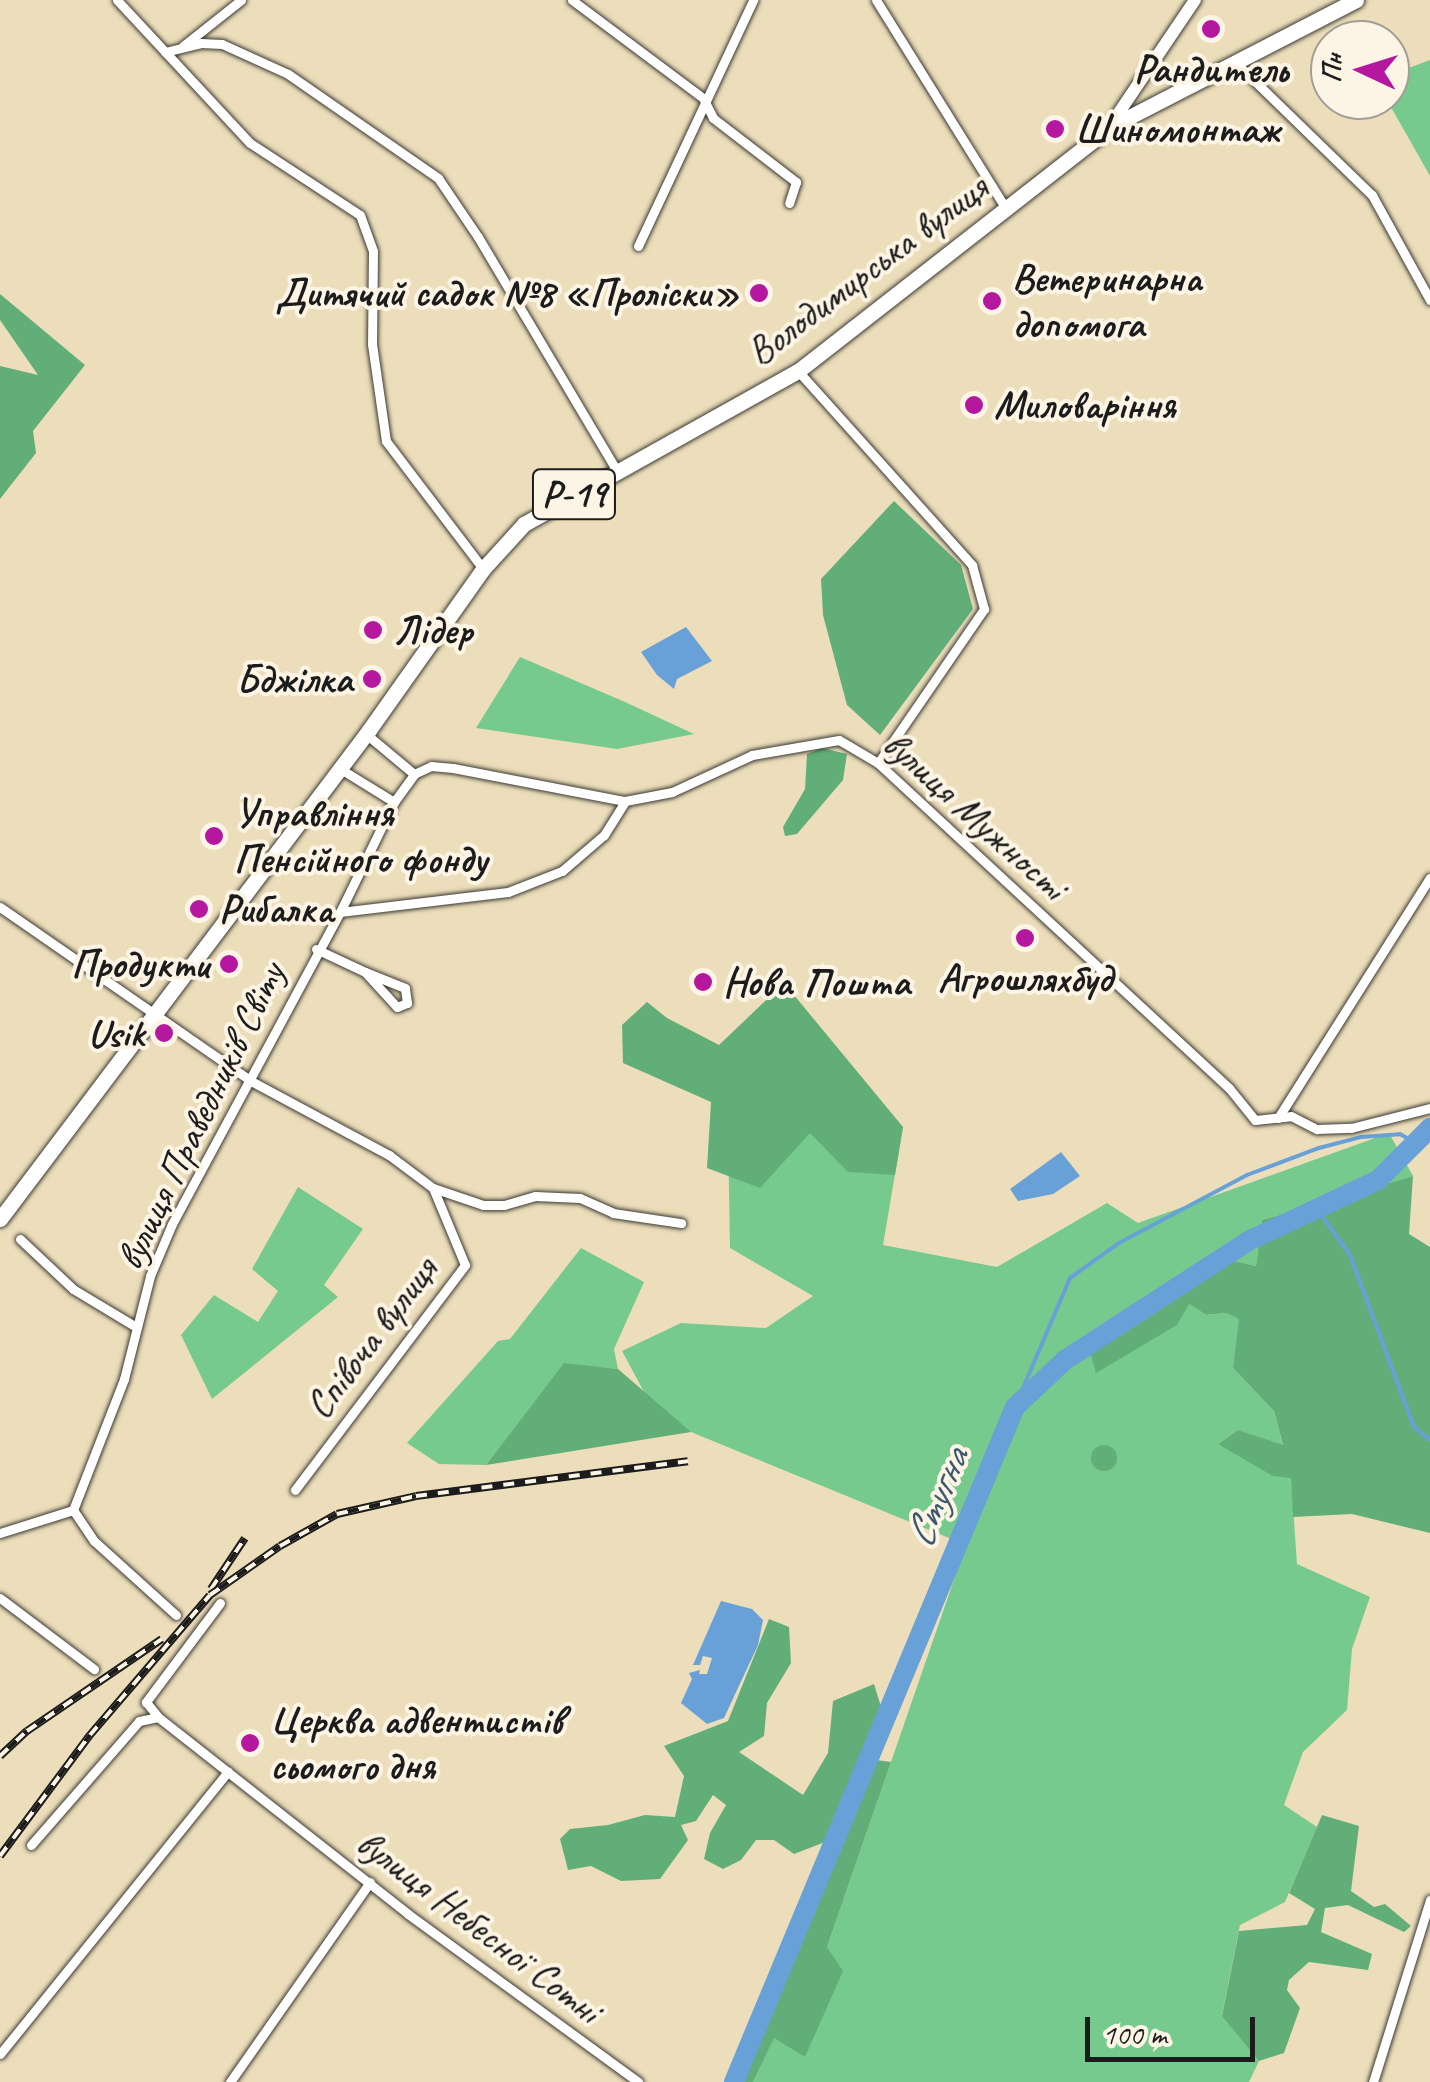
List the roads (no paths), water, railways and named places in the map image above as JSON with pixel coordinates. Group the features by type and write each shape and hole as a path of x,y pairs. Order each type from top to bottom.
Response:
{"main road":[{"name":"Володимирська вулиця","path":"0,1220 366,734 483,568 524,524 798,371 1110,127 1356,0"}],"street":[{"path":"117,0 250,143 360,215 373,251 372,344 386,441 483,568"},
{"path":"181,48 240,0"},
{"path":"572,0 703,98 713,118 796,182 789,204"},
{"path":"638,246 703,98 753,0"},
{"path":"876,0 1006,209"},
{"name":"Володимирська вулиця","path":"1110,127 1195,0"},
{"path":"164,52 222,44 288,74 438,178 478,236 616,470"},
{"path":"1234,61 1372,195 1426,283 1430,300"},
{"path":"798,371 972,564 984,610 878,762"},
{"path":"366,734 414,774"},
{"name":"вулиця Мужності","path":"414,774 431,766 453,768 625,801 672,792 752,755 839,740 878,762 1230,1088 1255,1120 1278,1118"},
{"path":"339,768 394,802"},
{"name":"вулиця Праведників Світу","path":"73,1510 124,1380 150,1276 172,1224 251,1081 316,950 340,912 394,802 414,774"},
{"path":"340,912 508,892 562,870 604,834 625,801"},
{"path":"1278,1118 1430,878"},
{"name":"Співоча вулиця","path":"0,907 251,1081 389,1155 432,1188 465,1265 296,1490"},
{"name":"вулиця Праведників Світу","path":"316,950 405,988 406,1002 397,1007 365,972"},
{"path":"1278,1118 1291,1116 1317,1129 1351,1128 1428,1110"},
{"path":"432,1188 483,1204 504,1205 535,1196 580,1198 613,1213 682,1223"},
{"path":"20,1238 73,1288 136,1327"},
{"path":"0,1533 73,1510 94,1541 176,1615"},
{"path":"0,1598 94,1669"},
{"name":"вулиця Небесної Сотні","path":"220,1603 146,1702 158,1717 370,1882 638,2082"},
{"path":"31,1846 138,1722 158,1717"},
{"path":"0,2054 228,1771"},
{"path":"230,2082 370,1882"},
{"path":"1373,2082 1430,1900"}],"water":[{"path":"686,627 712,661 677,679 674,689 657,675 641,652"},
{"path":"1061,1152 1080,1176 1053,1194 1018,1201 1010,1189"},
{"path":"721,1601 752,1609 763,1620 758,1645 724,1718 707,1724 681,1703 692,1679 689,1673 700,1670 699,1674 707,1674 712,1658 703,1656 700,1665 693,1665"}],"waterway":[{"name":"Стугна","path":"734,2082 1015,1407 1065,1360 1248,1241 1378,1180 1430,1128"},
{"path":"1015,1407 1070,1278 1119,1243 1247,1175 1319,1148 1361,1137 1400,1134 1414,1142"},
{"path":"1317,1209 1350,1255 1414,1427 1430,1440"}],"railway":[{"path":"0,1856 90,1735 210,1595 280,1546 337,1514 416,1496 688,1461"},
{"path":"211,1589 245,1538"},
{"path":"0,1756 27,1731 162,1639"}],"place":[{"name":"Рандитель","path":"1211,29"},
{"name":"Шиномонтаж","path":"1055,129"},
{"name":"Дитячий садок №8 «Проліски»","path":"759,293"},
{"name":"Ветеринарна допомога","path":"992,301"},
{"name":"Миловаріння","path":"974,405"},
{"name":"Лідер","path":"373,630"},
{"name":"Бджілка","path":"372,679"},
{"name":"Управління Пенсійного фонду","path":"214,836"},
{"name":"Рибалка","path":"199,909"},
{"name":"Агрошляхбуд","path":"1025,938"},
{"name":"Продукти","path":"229,964"},
{"name":"Нова Пошта","path":"703,982"},
{"name":"Usik","path":"164,1033"},
{"name":"Церква адвентистів сьомого дня","path":"250,1743"}]}
